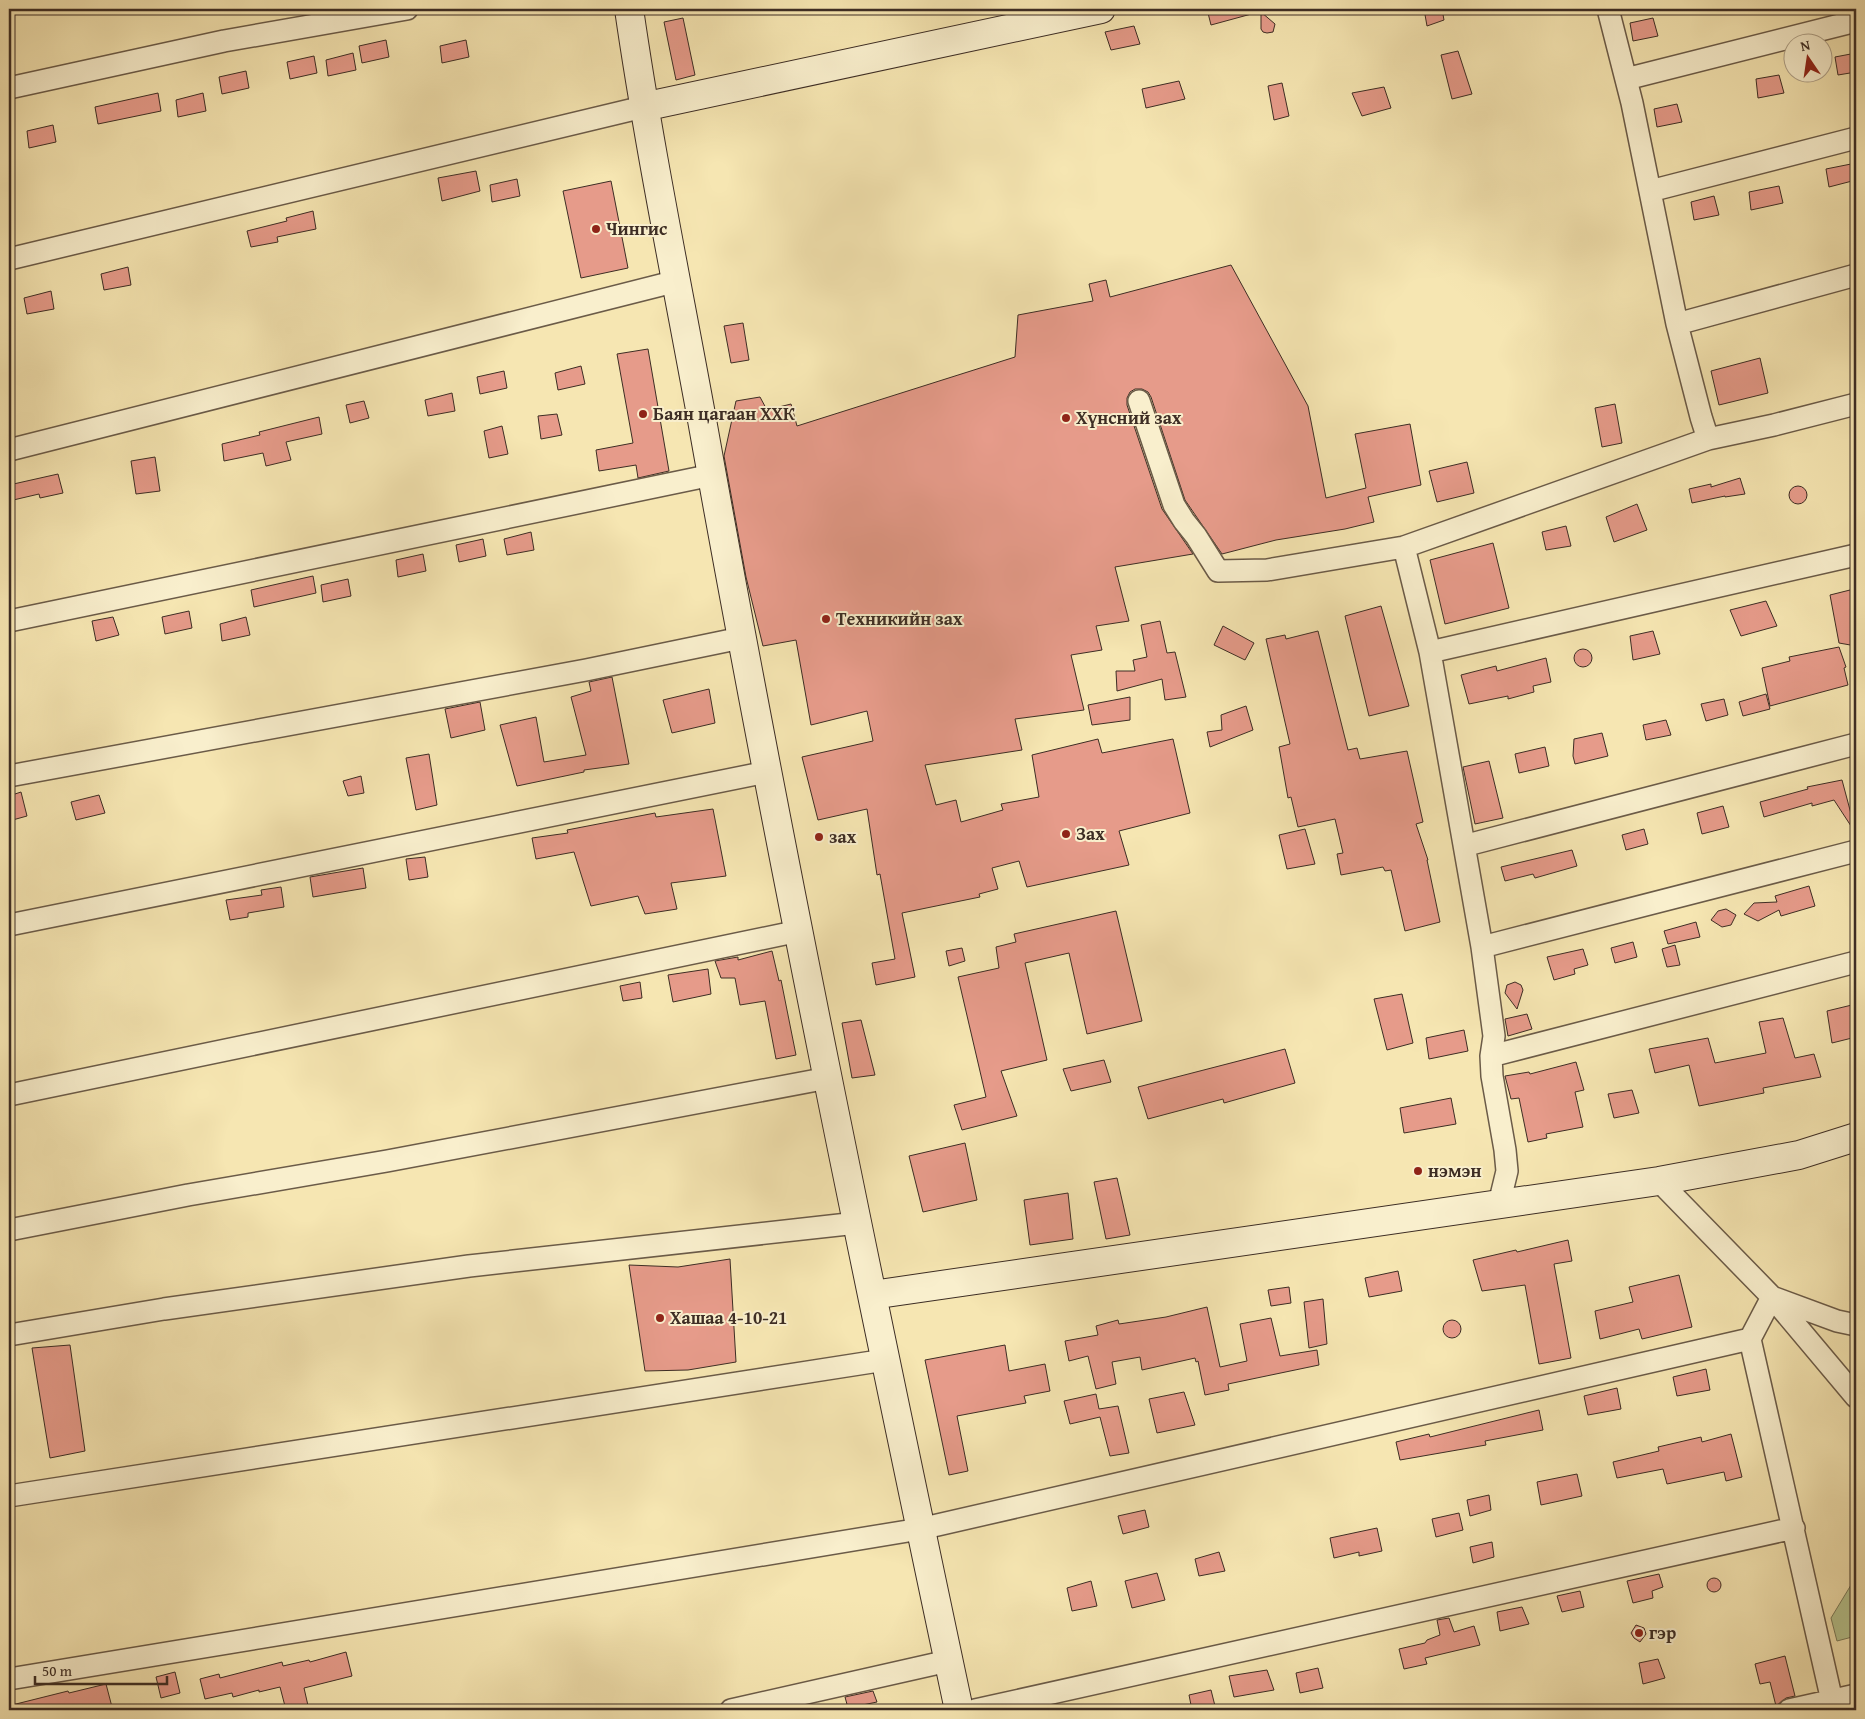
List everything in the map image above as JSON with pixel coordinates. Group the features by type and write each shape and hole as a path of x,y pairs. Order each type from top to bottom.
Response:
{"main road":[{"path":"629,9 643,107 677,280 741,638 857,1223 959,1710"},
{"path":"643,107 1101,9"},
{"path":"872,1295 1659,1181 1799,1155 1856,1137"}],"street":[{"path":"9,88 224,41 407,9"},
{"path":"1608,9 1626,79 1677,324 1700,417 1708,440"},
{"path":"1626,79 1856,21"},
{"path":"9,259 643,107"},
{"path":"1650,191 1856,138"},
{"path":"1677,324 1856,275"},
{"path":"9,450 677,280"},
{"path":"1139,400 1174,505 1218,572 1266,570 1404,546 1708,440 1856,404"},
{"path":"9,621 712,475"},
{"path":"1404,546 1430,652 1482,947 1494,1036 1491,1056 1492,1076 1507,1171 1500,1204"},
{"path":"1430,652 1856,555"},
{"path":"9,776 586,670 741,638"},
{"path":"1471,844 1856,744"},
{"path":"9,925 768,772"},
{"path":"1482,947 1856,851"},
{"path":"9,1095 799,931"},
{"path":"1491,1056 1856,962"},
{"path":"9,1230 188,1194 386,1161 828,1078"},
{"path":"1659,1181 1772,1297 1856,1397"},
{"path":"9,1335 164,1309 469,1266 857,1223"},
{"path":"1772,1297 1837,1321 1856,1325"},
{"path":"1772,1297 1750,1339 1832,1701"},
{"path":"9,1679 920,1529 1750,1339"},
{"path":"9,1496 885,1360"},
{"path":"975,1710 1794,1528"},
{"path":"730,1710 948,1661"},
{"path":"1789,1710 1856,1695"}],"green space":[{"path":"1856,1584 1856,1636 1837,1641 1831,1618 1851,1585"}],"building":[{"path":"1207,9 1254,9 1255,13 1211,25"},
{"path":"1424,9 1442,9 1444,20 1427,26"},
{"path":"1261,12 1275,24 1273,32 1263,32 1261,29"},
{"path":"683,18 695,75 676,80 664,22"},
{"path":"1653,18 1658,36 1633,41 1630,23"},
{"path":"1134,26 1140,44 1111,50 1105,32"},
{"path":"386,40 389,57 362,63 359,46"},
{"path":"466,40 469,57 442,63 440,46"},
{"path":"1458,51 1472,94 1452,99 1441,55"},
{"path":"353,53 356,70 328,76 326,60"},
{"path":"1856,53 1856,72 1838,75 1835,57"},
{"path":"314,56 317,73 290,79 287,62"},
{"path":"246,71 249,88 222,94 219,77"},
{"path":"1779,75 1784,93 1758,98 1756,79"},
{"path":"1179,81 1185,99 1146,108 1142,89"},
{"path":"1282,83 1289,116 1274,120 1268,86"},
{"path":"1384,87 1391,108 1362,116 1352,93"},
{"path":"158,93 161,111 98,124 95,107"},
{"path":"203,93 206,111 178,117 176,100"},
{"path":"1677,104 1682,122 1657,127 1654,109"},
{"path":"53,125 56,142 29,148 27,131"},
{"path":"1856,163 1856,180 1829,187 1826,169"},
{"path":"476,171 480,191 442,201 438,178"},
{"path":"517,179 520,196 492,202 490,185"},
{"name":"Чингис","path":"611,181 628,268 581,278 563,191"},
{"path":"1779,186 1783,203 1751,210 1749,192"},
{"path":"1714,196 1719,215 1694,220 1691,202"},
{"path":"313,211 316,229 277,237 278,242 251,247 247,231 287,221 286,218"},
{"path":"1231,265 1308,406 1326,498 1366,488 1355,434 1410,424 1421,485 1368,497 1374,522 1345,529 1276,540 1222,554 1185,500 1151,397 1148,392 1142,389 1135,389 1130,392 1127,398 1127,405 1162,509 1193,554 1115,567 1129,621 1096,626 1102,650 1071,655 1084,710 1015,719 1022,750 925,765 936,805 956,800 961,822 1003,810 1001,804 1039,797 1032,755 1098,739 1102,753 1173,739 1190,813 1119,831 1129,865 1027,887 1019,861 992,868 998,889 979,894 980,897 902,913 915,977 876,985 872,963 895,959 880,874 877,875 867,809 818,820 802,757 873,741 867,711 811,725 796,640 763,646 746,577 724,456 736,401 760,397 767,410 791,404 797,426 1015,357 1018,315 1093,301 1089,284 1106,280 1110,297"},
{"path":"128,267 131,285 104,290 101,274"},
{"path":"51,291 54,309 27,314 24,298"},
{"path":"743,323 749,360 731,363 724,326"},
{"name":"Баян цагаан ХХК","path":"648,349 669,471 638,478 636,465 599,471 596,450 633,443 617,354"},
{"path":"1760,358 1768,393 1719,405 1711,371"},
{"path":"581,366 585,384 558,390 555,373"},
{"path":"504,371 507,388 480,394 477,377"},
{"path":"452,393 455,411 428,416 425,400"},
{"path":"364,401 369,418 350,423 346,405"},
{"path":"1615,404 1622,443 1602,447 1595,408"},
{"path":"557,414 562,435 541,439 538,416"},
{"path":"319,417 322,434 286,442 291,460 266,466 263,453 224,461 222,444 260,435 259,432"},
{"path":"502,426 508,454 489,458 484,431"},
{"path":"155,457 160,491 136,494 131,461"},
{"path":"1467,462 1474,493 1437,502 1429,471"},
{"path":"58,474 63,493 40,498 39,494 9,501 9,485"},
{"path":"1740,478 1745,494 1692,503 1689,489 1711,484 1711,487"},
{"path":"1794,486 1802,486 1807,491 1805,502 1794,504 1789,499 1789,491"},
{"path":"1637,504 1647,530 1614,542 1606,517"},
{"path":"1566,526 1571,546 1546,550 1542,532"},
{"path":"531,532 534,550 507,555 504,539"},
{"path":"483,539 486,556 459,562 456,545"},
{"path":"1493,543 1509,608 1445,624 1430,560"},
{"path":"423,554 426,571 398,577 396,560"},
{"path":"313,576 316,593 254,607 251,590"},
{"path":"348,579 351,596 323,602 321,585"},
{"path":"1854,589 1856,599 1856,646 1839,643 1830,595"},
{"path":"1766,601 1777,626 1741,636 1730,610"},
{"path":"1381,606 1409,706 1369,716 1345,616"},
{"path":"189,611 192,628 165,634 162,617"},
{"path":"113,617 119,635 96,641 92,621"},
{"path":"246,617 250,635 222,641 220,624"},
{"path":"1160,621 1167,653 1175,652 1186,697 1165,700 1162,679 1117,691 1116,671 1135,671 1133,660 1147,657 1141,625"},
{"path":"1223,626 1254,643 1245,660 1214,645"},
{"path":"1318,631 1348,750 1357,748 1360,759 1407,751 1423,822 1416,824 1428,860 1440,922 1405,931 1391,870 1385,871 1383,867 1341,875 1337,854 1343,853 1335,819 1298,827 1291,797 1288,798 1279,747 1290,744 1266,639 1285,635 1286,639"},
{"path":"1653,631 1660,654 1633,660 1630,636"},
{"path":"1839,647 1846,667 1844,668 1848,685 1770,706 1762,668 1790,661 1789,657"},
{"path":"1579,649 1587,649 1592,654 1590,665 1579,667 1574,662 1574,654"},
{"path":"1546,658 1551,682 1533,686 1534,692 1508,699 1508,696 1469,704 1461,675 1496,666 1497,671"},
{"path":"612,677 629,764 584,770 584,772 517,786 500,725 536,717 544,762 586,755 571,697 591,691 589,682"},
{"path":"709,689 715,723 672,733 663,700"},
{"path":"1766,694 1770,709 1743,716 1739,702"},
{"path":"1130,697 1130,720 1092,725 1088,705"},
{"path":"1724,699 1728,715 1706,721 1701,704"},
{"path":"480,702 485,730 451,738 445,709"},
{"path":"1246,706 1253,730 1210,747 1207,732 1222,730 1221,715"},
{"path":"1666,720 1671,735 1646,740 1643,725"},
{"path":"1602,733 1608,756 1575,764 1573,756 1574,739"},
{"path":"1545,747 1549,766 1519,773 1515,754"},
{"path":"429,754 437,805 416,810 406,758"},
{"path":"1489,761 1503,818 1475,824 1463,767"},
{"path":"361,776 364,793 348,796 343,781"},
{"path":"1842,780 1854,825 1851,826 1834,800 1812,806 1812,803 1764,817 1760,802 1808,789 1807,787"},
{"path":"21,792 27,816 9,821 9,796"},
{"path":"99,795 105,813 76,820 71,802"},
{"path":"1723,806 1729,827 1702,834 1697,813"},
{"path":"713,809 726,876 671,883 677,909 645,914 638,896 591,906 574,852 536,859 532,838 568,833 567,830 655,813 656,817"},
{"path":"1305,829 1315,864 1287,869 1279,835"},
{"path":"1644,829 1648,844 1626,850 1622,835"},
{"path":"1572,850 1577,866 1535,878 1533,874 1505,881 1501,867"},
{"path":"425,857 428,877 409,880 406,859"},
{"path":"363,868 366,888 313,897 310,877"},
{"path":"1809,886 1815,906 1781,916 1779,910 1758,921 1744,914 1754,903 1777,902 1775,896"},
{"path":"281,887 284,907 248,913 248,917 230,920 226,900 262,895 261,890"},
{"path":"1726,909 1736,915 1731,925 1722,927 1711,920 1718,911"},
{"path":"1116,911 1142,1021 1087,1034 1069,953 1025,963 1047,1060 1001,1071 1017,1116 962,1130 954,1105 986,1097 958,977 999,968 996,947 1016,942 1014,934"},
{"path":"1696,922 1700,937 1668,944 1664,931"},
{"path":"1633,942 1637,957 1615,963 1611,948"},
{"path":"1675,945 1680,965 1667,967 1662,949"},
{"path":"962,948 965,961 949,966 946,951"},
{"path":"1583,949 1588,965 1574,969 1575,974 1554,980 1547,957"},
{"path":"772,951 779,981 781,980 796,1055 776,1059 765,1001 740,1005 735,978 721,978 715,961 738,957 738,960"},
{"path":"708,969 711,994 673,1002 668,975"},
{"path":"640,982 642,998 623,1001 620,986"},
{"path":"1515,982 1521,985 1523,990 1517,1009 1505,993 1507,985"},
{"path":"1402,994 1413,1043 1387,1050 1374,999"},
{"path":"1856,1004 1856,1037 1832,1043 1827,1011"},
{"path":"1527,1014 1532,1029 1508,1036 1505,1019"},
{"path":"1783,1018 1795,1058 1814,1054 1821,1077 1763,1088 1764,1093 1699,1106 1689,1065 1655,1073 1649,1049 1708,1038 1715,1063 1766,1053 1759,1022"},
{"path":"861,1020 875,1075 852,1078 842,1023"},
{"path":"1464,1030 1468,1051 1429,1059 1426,1038"},
{"path":"1285,1049 1295,1083 1224,1103 1223,1099 1148,1119 1138,1087"},
{"path":"1104,1060 1111,1082 1071,1091 1063,1069"},
{"path":"1576,1062 1584,1090 1575,1092 1583,1127 1546,1134 1547,1138 1528,1142 1519,1098 1511,1099 1505,1076 1529,1072 1530,1074"},
{"path":"1632,1090 1639,1113 1614,1118 1608,1094"},
{"path":"1451,1098 1456,1124 1404,1133 1400,1108"},
{"path":"965,1143 977,1200 923,1212 909,1156"},
{"path":"1117,1178 1130,1235 1106,1239 1094,1182"},
{"path":"1068,1193 1073,1239 1030,1245 1024,1200"},
{"path":"1568,1240 1572,1261 1554,1264 1571,1358 1539,1364 1525,1285 1482,1291 1473,1260"},
{"path":"730,1259 736,1362 688,1370 645,1371 629,1265 678,1267"},
{"path":"1398,1271 1402,1291 1369,1297 1365,1278"},
{"path":"1679,1275 1692,1327 1642,1339 1639,1329 1600,1339 1595,1311 1633,1302 1629,1287"},
{"path":"1289,1287 1291,1303 1271,1306 1268,1290"},
{"path":"1323,1299 1327,1344 1309,1348 1304,1302"},
{"path":"1207,1307 1220,1367 1247,1361 1240,1324 1271,1318 1280,1356 1317,1350 1319,1365 1228,1384 1229,1390 1205,1395 1198,1361 1196,1362 1195,1358 1142,1370 1140,1357 1112,1362 1116,1384 1096,1389 1088,1356 1069,1361 1065,1341 1098,1335 1096,1326 1118,1320 1119,1324 1166,1317"},
{"path":"1448,1320 1456,1320 1461,1325 1459,1336 1448,1338 1443,1333 1443,1325"},
{"path":"70,1345 85,1451 50,1458 32,1348"},
{"path":"1005,1345 1009,1371 1045,1364 1050,1391 1024,1396 1026,1403 957,1416 968,1471 949,1475 925,1360"},
{"path":"1706,1369 1710,1390 1677,1396 1673,1377"},
{"path":"1617,1388 1621,1409 1588,1415 1584,1396"},
{"path":"1184,1392 1195,1425 1157,1433 1149,1399"},
{"path":"1096,1394 1099,1409 1118,1406 1129,1453 1110,1456 1100,1417 1070,1424 1064,1401"},
{"path":"1539,1410 1543,1430 1485,1441 1486,1445 1400,1460 1396,1442 1429,1434 1430,1437"},
{"path":"1731,1434 1742,1477 1726,1481 1724,1472 1667,1484 1663,1469 1617,1478 1613,1462 1659,1451 1658,1447 1701,1437 1702,1442"},
{"path":"1577,1474 1582,1496 1541,1505 1537,1482"},
{"path":"1489,1495 1491,1510 1470,1516 1467,1500"},
{"path":"1145,1510 1149,1527 1123,1534 1118,1516"},
{"path":"1459,1513 1463,1530 1436,1537 1432,1519"},
{"path":"1377,1528 1382,1551 1359,1556 1359,1552 1334,1558 1330,1538"},
{"path":"1492,1542 1494,1557 1473,1563 1470,1547"},
{"path":"1219,1552 1225,1571 1199,1576 1195,1559"},
{"path":"1157,1573 1165,1600 1132,1608 1125,1581"},
{"path":"1659,1574 1663,1587 1652,1591 1653,1598 1633,1603 1627,1581"},
{"name":"гэр","path":"1711,1578 1717,1578 1721,1585 1717,1592 1711,1592 1707,1588 1707,1582"},
{"path":"1091,1581 1097,1606 1072,1611 1067,1588"},
{"path":"1580,1591 1584,1607 1562,1612 1557,1596"},
{"path":"1522,1607 1529,1624 1500,1631 1497,1612"},
{"path":"1449,1618 1454,1632 1474,1626 1480,1645 1425,1658 1427,1664 1404,1669 1399,1649 1425,1643 1427,1640 1440,1635 1437,1620"},
{"name":"гэр","path":"1636,1625 1644,1628 1646,1634 1640,1642 1631,1633"},
{"path":"346,1652 352,1676 304,1688 309,1710 286,1710 280,1687 233,1697 232,1693 205,1699 200,1679 219,1674 220,1678 282,1662 283,1666 309,1660 310,1662"},
{"path":"1785,1656 1795,1696 1786,1698 1776,1706 1770,1682 1760,1684 1755,1664"},
{"path":"1658,1659 1665,1678 1643,1684 1639,1663"},
{"path":"1318,1668 1323,1688 1300,1693 1296,1673"},
{"path":"1267,1670 1274,1690 1234,1697 1229,1676"},
{"path":"175,1672 180,1693 161,1698 156,1677"},
{"path":"106,1684 112,1707 100,1710 13,1710 12,1705"},
{"path":"1211,1690 1216,1710 1192,1710 1189,1695"},
{"path":"873,1691 877,1702 848,1708 845,1697"}],"place":[{"name":"Чингис","path":"596,229"},
{"name":"Баян цагаан ХХК","path":"643,414"},
{"name":"Хүнсний зах","path":"1066,418"},
{"name":"Техникийн зах","path":"826,619"},
{"name":"Зах","path":"1066,834"},
{"name":"зах","path":"819,837"},
{"name":"нэмэн","path":"1418,1171"},
{"name":"Хашаа 4-10-21","path":"660,1318"},
{"name":"гэр","path":"1639,1633"}]}
